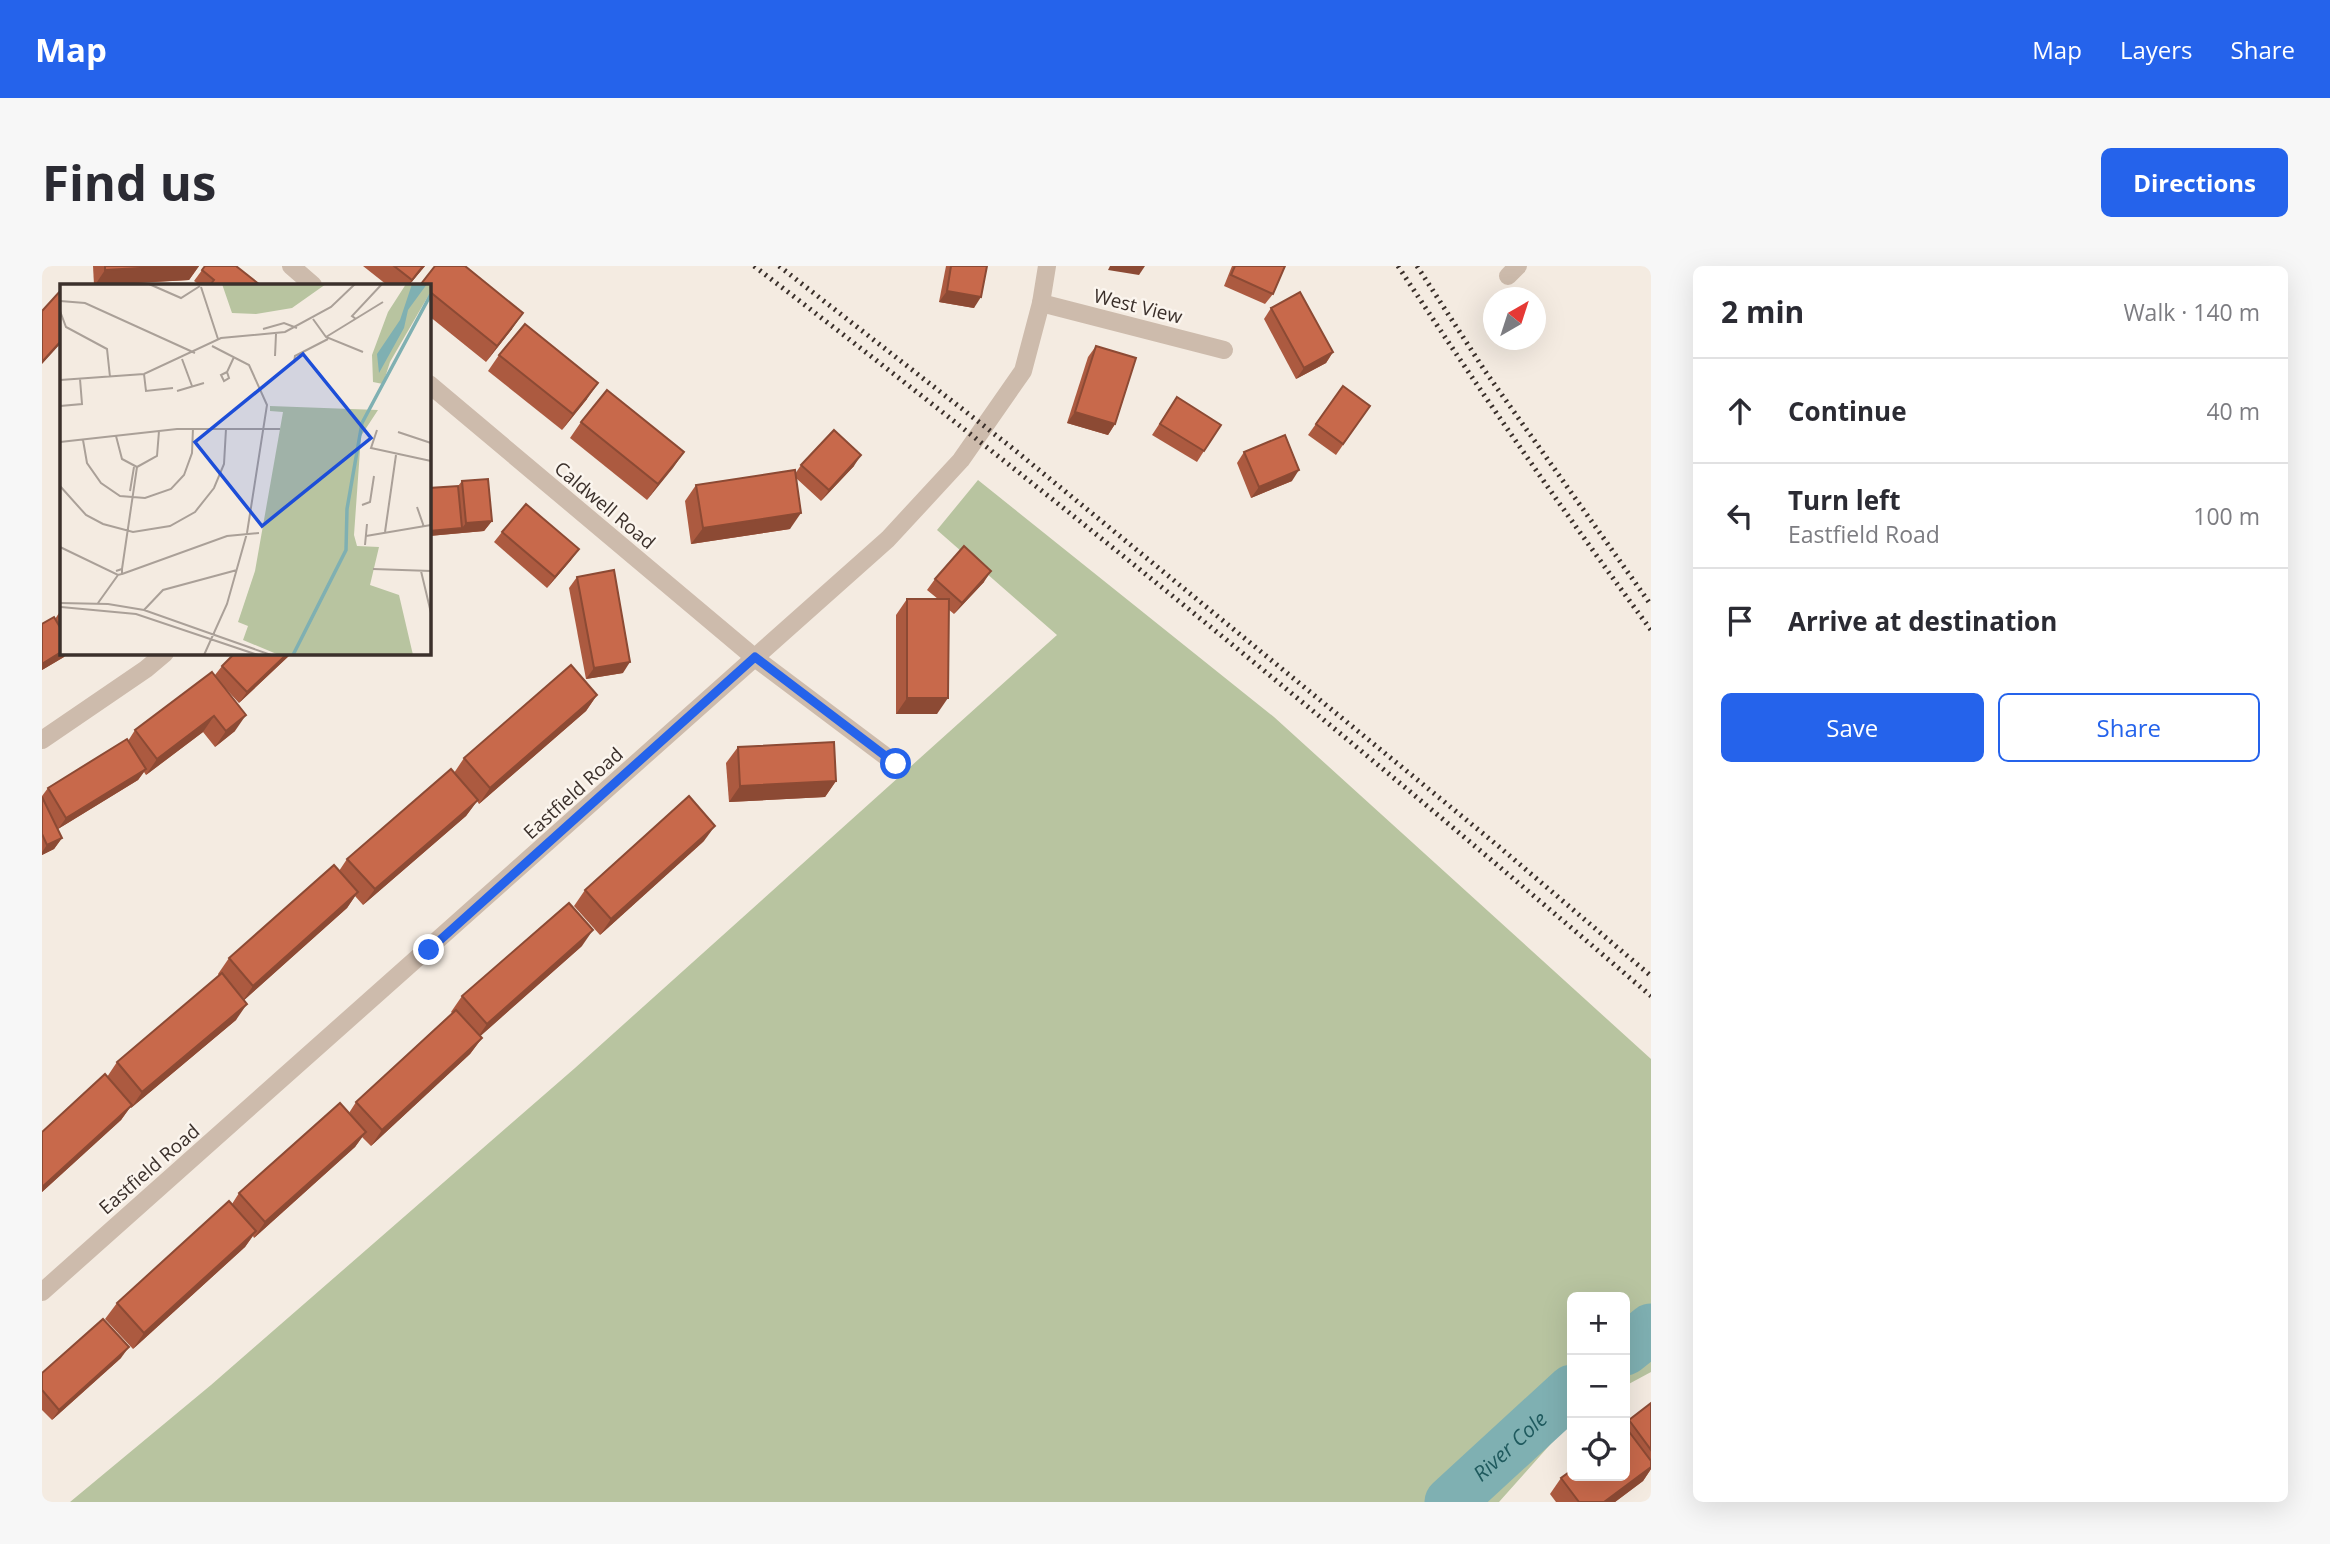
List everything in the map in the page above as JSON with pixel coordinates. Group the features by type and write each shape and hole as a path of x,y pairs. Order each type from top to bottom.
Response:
{"street":[{"path":"291,266 312,284"},
{"name":"Eastfield Road","path":"42,1292 888,539 961,460 1023,371 1041,303 1047,266"},
{"name":"West View","path":"1041,303 1224,350"},
{"name":"Caldwell Road","path":"430,385 755,657 896,764"},
{"path":"42,740 164,654"}],"green space":[{"path":"978,480 1274,717 1651,1059 1651,1372 1630,1383 1630,1292 1567,1292 1567,1426 1499,1502 70,1502 211,1385 575,1068 1057,635 937,530"}],"building":[{"path":"105,266 175,266 105,270"},
{"path":"205,266 236,266 259,284 211,284 214,280 202,270"},
{"path":"394,266 423,266 412,280"},
{"path":"435,266 465,266 523,313 497,346 430,292 430,284 421,284"},
{"path":"951,266 987,266 981,297 947,291"},
{"path":"1235,266 1285,266 1273,294 1231,275"},
{"path":"60,291 60,342 42,362 42,311"},
{"path":"1300,292 1333,352 1304,368 1271,308"},
{"path":"525,324 598,383 573,414 499,355"},
{"path":"1096,346 1136,358 1115,424 1075,412"},
{"path":"1343,386 1370,406 1343,444 1316,424"},
{"path":"607,390 684,452 658,484 581,422"},
{"path":"1177,397 1221,425 1204,451 1160,424"},
{"path":"834,430 861,455 829,490 801,465"},
{"path":"1285,435 1299,470 1259,487 1244,452"},
{"path":"795,470 801,513 703,528 696,485"},
{"path":"488,479 492,521 466,523 462,481"},
{"path":"458,486 462,528 430,531 430,488"},
{"path":"526,504 579,549 555,577 502,532"},
{"path":"964,546 991,571 962,603 935,579"},
{"path":"614,570 630,662 594,668 577,577"},
{"path":"907,599 949,599 948,698 907,698"},
{"path":"54,617 60,627 60,653 42,664 42,624"},
{"path":"234,654 287,654 247,692 222,666"},
{"path":"571,665 597,695 490,788 464,758"},
{"path":"212,672 246,715 226,731 214,716 157,759 135,730"},
{"path":"127,739 146,769 66,818 48,788"},
{"path":"834,742 836,781 740,786 738,747"},
{"path":"451,769 478,800 375,889 347,859"},
{"path":"689,796 715,826 611,919 585,890"},
{"path":"42,797 62,838 47,845 42,834"},
{"path":"334,865 358,892 253,986 229,958"},
{"path":"569,903 593,930 487,1024 462,996"},
{"path":"222,973 247,1004 142,1092 117,1062"},
{"path":"456,1010 482,1038 382,1130 356,1102"},
{"path":"105,1074 132,1105 42,1187 42,1132"},
{"path":"340,1103 366,1132 265,1222 239,1193"},
{"path":"229,1201 256,1231 144,1333 117,1303"},
{"path":"103,1319 129,1347 59,1410 42,1390 42,1373"},
{"path":"1651,1403 1651,1450 1630,1421"},
{"path":"1630,1433 1651,1461 1651,1467 1604,1502 1579,1502 1561,1478 1567,1474 1567,1481 1630,1481"}],"waterway":[{"name":"River Cole","path":"1630,1346 1651,1329"},
{"name":"River Cole","path":"1450,1502 1567,1395"}],"railway":[{"path":"754,266 982,443 1208,625 1431,809 1651,996"},
{"path":"779,266 1011,447 1497,845 1651,976"},
{"path":"1398,266 1522,450 1651,630"},
{"path":"1417,266 1485,371 1651,605"}],"route":[{"path":"429,950 755,657 896,764"}]}
